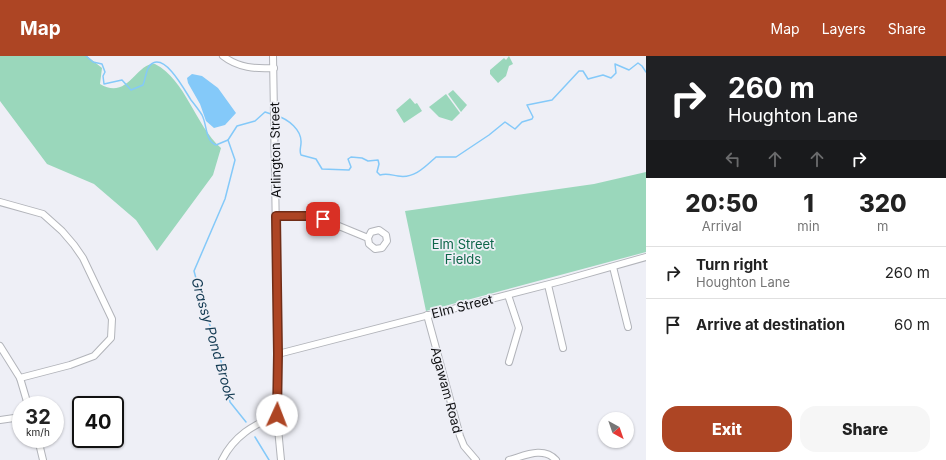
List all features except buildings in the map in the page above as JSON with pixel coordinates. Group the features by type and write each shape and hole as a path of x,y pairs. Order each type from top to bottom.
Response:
{"street":[{"path":"223,56 240,65 256,68 274,68"},
{"name":"Arlington Street","path":"273,56 278,354 277,415 281,460"},
{"path":"0,202 43,214 62,231 83,258 112,319 111,338 94,356 70,365 20,378"},
{"path":"276,216 318,217 368,238"},
{"name":"Elm Street","path":"278,354 548,285 646,257"},
{"path":"613,267 628,327"},
{"path":"548,285 563,348"},
{"path":"508,295 519,328 509,362"},
{"name":"Agawam Road","path":"427,316 460,436 464,446 476,460"},
{"path":"0,346 20,378 25,396"},
{"path":"222,460 236,438 255,425 277,415"},
{"path":"0,420 12,418"},
{"path":"40,448 43,460"},
{"path":"509,460 536,452 547,454 556,460"}],"green space":[{"path":"0,56 87,56 102,68 100,84 110,88 118,88 125,85 142,69 148,65 155,64 166,71 175,81 204,127 221,148 213,175 157,251 136,220 94,184 47,164 0,101"},
{"path":"509,56 513,64 509,66 506,76 498,83 490,74 490,70 504,58 506,60"},
{"path":"453,90 467,105 461,112 448,94"},
{"path":"446,94 460,113 452,121 439,117 429,107"},
{"path":"410,98 415,104 417,103 422,111 404,123 396,110"},
{"name":"Elm Street Fields","path":"646,172 646,252 426,311 405,211 594,184"}],"water":[{"path":"192,74 202,76 218,88 236,113 225,125 214,128 206,121 200,104 188,83 187,78"}],"waterway":[{"path":"86,56 93,62 102,64 105,72 103,76 104,84 122,80 131,90 143,85 148,69 153,63 158,62 170,69 201,113 208,136 212,143 216,145 228,140 237,126 255,121 265,112 271,114"},
{"path":"277,116 290,122 297,130 301,138 301,155 316,159 322,169 349,170 351,167 348,159 351,157 362,158 368,161 378,160 379,164 377,172 380,175 387,174 409,176 428,165 436,157 456,157 489,135 505,122 515,129 522,122 532,119 533,117 527,105 552,100 579,71 583,71 588,79 603,75 611,78 616,73 615,64 629,70 638,63 646,72"},
{"name":"Grassy Pond Brook","path":"228,140 235,160 225,199 194,271 204,308 219,352 230,402 246,422"},
{"name":"Grassy Pond Brook","path":"255,437 269,460"}],"route":[{"path":"277,415 278,354 276,306 276,216 309,216 323,219"}]}
